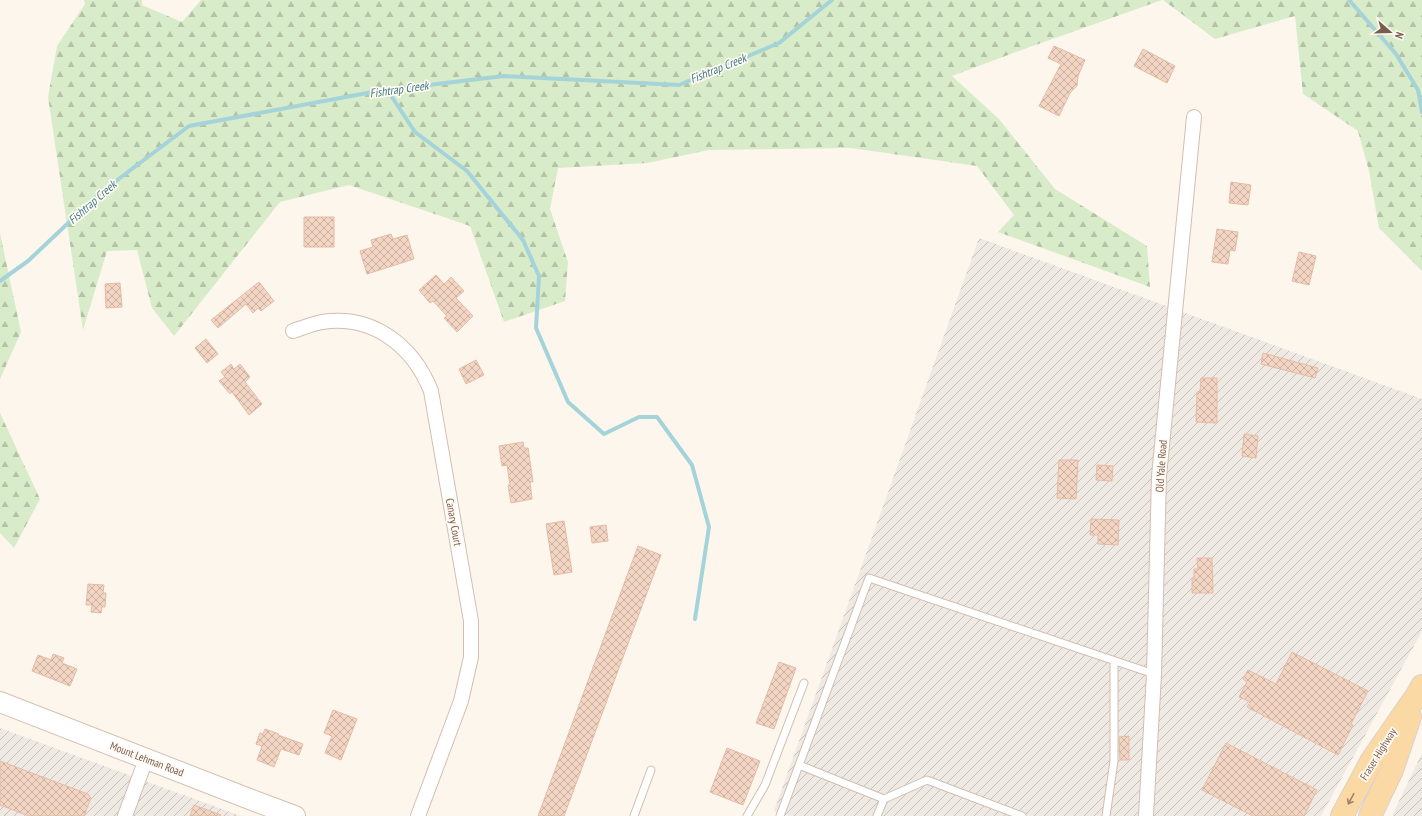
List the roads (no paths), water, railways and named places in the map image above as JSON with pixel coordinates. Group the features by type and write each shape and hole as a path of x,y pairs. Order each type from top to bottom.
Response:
{"main road":[{"name":"Fraser Highway","path":"1342,816 1372,760 1420,691"},
{"name":"Fraser Highway","path":"1370,816 1392,770 1420,691"},
{"name":"Mount Lehman Road","path":"0,702 295,816"}],"street":[{"name":"Old Yale Road","path":"1146,816 1154,674 1159,476 1194,117"},
{"name":"Canary Court","path":"293,331 322,322 345,321 365,324 398,343 408,352 421,370 431,392 471,621 471,657 461,701 418,816"},
{"path":"125,816 146,759"}],"lane":[{"path":"780,816 869,578 1154,674"},
{"path":"1106,816 1114,761 1114,661"},
{"path":"747,816 766,785 804,683"},
{"path":"799,765 884,799"},
{"path":"634,816 651,770"},
{"path":"877,816 884,799 927,780 1022,816"}],"waterway":[{"name":"Fishtrap Creek","path":"0,281 28,261 100,193 189,126 378,91 504,76 679,85 779,43 832,0"},
{"path":"1349,0 1396,54 1418,90 1422,112"},
{"path":"388,91 415,132 467,171 523,240 539,276 536,328 568,402 604,434 639,417 657,417 692,465 709,527 695,619"}]}
